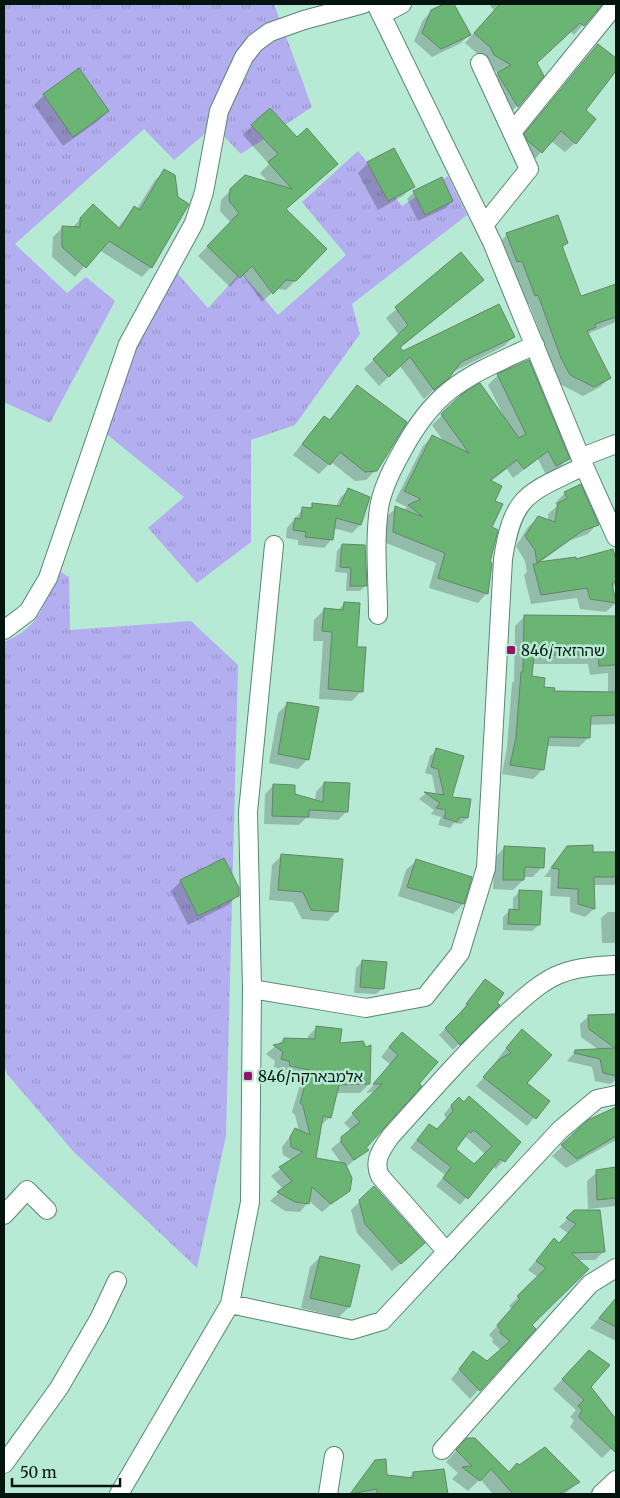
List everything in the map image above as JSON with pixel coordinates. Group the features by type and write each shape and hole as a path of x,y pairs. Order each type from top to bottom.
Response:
{"street":[{"path":"4,630 28,612 48,578 128,344 194,223 204,192 219,111 244,57 255,43 270,32 304,20 363,4"},
{"path":"402,4 378,9 484,225 616,538"},
{"path":"512,132 616,4"},
{"path":"480,63 529,169 484,225"},
{"path":"378,615 379,508 385,485 411,433 424,414 443,395 467,376 535,345"},
{"path":"252,989 366,1008 425,997 460,953 486,868 502,569 507,533 514,514 529,493 616,444"},
{"path":"119,1494 230,1304 250,1202 252,989 248,812 274,545"},
{"path":"447,1252 380,1176 377,1160 381,1150 390,1137 481,1037 528,994 544,982 561,973 591,966 616,965"},
{"path":"230,1304 352,1330 382,1321 560,1130 597,1099 616,1095"},
{"path":"4,1215 27,1190 47,1210"},
{"path":"442,1450 590,1284 616,1268"},
{"path":"4,1464 59,1388 99,1319 117,1281"},
{"path":"328,1494 334,1456"},
{"path":"601,1494 616,1480"}],"green space":[{"path":"4,4 274,4 312,107 241,154 214,126 174,160 144,129 15,244 67,293 86,277 115,301 50,423 4,402"},
{"path":"358,151 402,206 448,176 467,215 352,304 360,334 295,425 251,440 251,542 197,583 148,528 184,497 104,432 109,405 170,265 208,308 241,272 278,315 346,255 302,202"},
{"path":"59,571 69,577 70,630 191,621 238,665 226,1136 197,1268 73,1151 7,1074 4,1066 4,642 16,636 33,622 39,614"}],"building":[{"path":"444,4 454,4 471,35 441,49 422,33 431,10"},
{"path":"500,4 603,4 584,26 580,23 537,63 544,76 518,107 497,73 511,65 494,55 490,47 474,33"},
{"path":"598,44 616,58 616,71 586,110 596,119 576,144 561,131 542,153 528,141 524,134"},
{"path":"79,68 109,111 73,137 43,94"},
{"path":"270,108 297,137 307,128 338,164 286,209 327,249 296,281 286,280 273,294 252,266 240,278 207,246 239,213 229,201 230,189 245,175 292,189 268,162 278,154 251,125"},
{"path":"394,148 415,187 388,201 367,162"},
{"path":"164,169 175,175 178,197 189,204 152,268 109,241 86,268 62,247 62,226 80,227 80,218 93,204 120,229 134,206 140,210"},
{"path":"442,177 453,201 425,215 413,191"},
{"path":"558,215 568,243 562,246 581,296 616,284 616,317 595,324 596,327 587,331 611,378 594,387 570,375 561,358 538,295 535,296 522,261 517,262 506,233"},
{"path":"461,252 484,280 400,347 403,351 499,304 515,337 461,362 449,378 434,390 410,357 389,377 373,359 408,325 395,307"},
{"path":"529,360 570,459 556,466 548,451 524,469 517,460 490,480 502,486 495,501 503,504 492,527 498,530 490,562 492,563 488,594 438,578 445,553 393,532 395,506 423,517 408,505 421,499 404,491 432,435 469,453 441,414 462,394 478,384 480,383 519,438 526,434 497,374"},
{"path":"357,385 407,422 377,471 365,472 340,452 330,465 302,444 324,416 330,420"},
{"path":"581,484 599,525 582,531 538,562 576,557 576,559 613,549 616,561 616,582 612,583 616,603 590,599 587,588 541,595 533,564 537,564 535,550 525,536 538,516 555,522 558,503 567,498 564,492"},
{"path":"348,488 370,497 361,525 336,518 333,540 305,537 306,532 293,530 295,518 301,519 302,507 312,508 312,503 340,506"},
{"path":"342,544 365,545 367,586 350,586 351,568 340,567"},
{"path":"344,602 360,603 357,647 366,647 363,692 328,689 332,632 322,631 324,608 343,610"},
{"path":"524,615 616,616 616,665 599,666 598,655 534,655 532,676 545,678 544,687 555,688 554,691 616,692 616,715 591,716 590,738 549,737 544,770 510,765 516,737 521,672 523,672"},
{"path":"287,702 319,707 309,760 278,754"},
{"path":"436,748 464,756 452,797 471,799 468,818 460,817 457,822 444,818 446,810 436,808 440,803 424,792 444,795 438,769 431,767"},
{"path":"324,782 350,783 348,812 309,810 309,817 272,816 273,784 295,785 295,794 323,802"},
{"path":"593,845 593,852 616,852 616,877 594,877 595,909 578,904 578,889 558,888 559,869 551,868 567,846"},
{"path":"504,846 545,848 544,868 525,867 524,880 503,880"},
{"path":"281,854 343,859 338,912 311,910 303,892 278,890"},
{"path":"224,858 239,888 239,896 198,916 180,880"},
{"path":"416,859 472,877 464,904 407,887"},
{"path":"519,890 542,891 540,925 508,924 509,909 519,910"},
{"path":"362,960 387,962 384,989 360,987"},
{"path":"485,979 504,993 497,1003 500,1005 460,1045 445,1028 468,1005 466,1004"},
{"path":"616,1014 616,1076 603,1073 600,1059 574,1053 575,1050 615,1048 589,1029 588,1015"},
{"path":"316,1026 342,1029 340,1043 363,1041 366,1047 371,1045 370,1084 339,1085 331,1118 323,1116 316,1158 345,1163 352,1178 350,1191 331,1204 312,1187 309,1204 295,1202 277,1192 292,1181 279,1167 303,1152 291,1147 290,1137 295,1128 310,1135 303,1106 300,1103 309,1070 290,1066 289,1061 281,1059 283,1052 273,1045 283,1043 284,1038 315,1039"},
{"path":"522,1029 552,1055 527,1083 550,1101 536,1119 483,1077 499,1059 511,1053 506,1048"},
{"path":"402,1032 438,1062 419,1084 422,1086 366,1148 369,1150 354,1160 341,1142 341,1137 360,1122 352,1113 382,1084 373,1084 398,1055 389,1047"},
{"path":"469,1096 521,1142 505,1162 500,1159 468,1199 443,1178 451,1167 417,1140 429,1124 437,1129 453,1111 451,1105 459,1097 464,1102","holes":["474,1130 492,1146 474,1164 456,1149 469,1131 471,1133"]},
{"path":"616,1107 616,1136 577,1159 561,1145 588,1120"},
{"path":"616,1167 616,1198 597,1200 596,1170"},
{"path":"374,1186 425,1243 401,1264 365,1224 359,1200"},
{"path":"574,1210 600,1210 605,1252 571,1253 589,1269 532,1325 536,1329 480,1391 459,1369 473,1351 487,1361 510,1341 500,1333 501,1330 497,1325 520,1299 517,1296 546,1268 536,1261 554,1238 559,1243 576,1224 566,1218"},
{"path":"320,1256 360,1265 350,1307 310,1298"},
{"path":"616,1298 616,1327 599,1318"},
{"path":"589,1350 610,1365 591,1387 616,1419 616,1453 579,1417 582,1410 578,1406 584,1400 562,1379"},
{"path":"467,1438 475,1438 509,1472 517,1463 519,1465 545,1447 580,1482 559,1494 513,1494 491,1469 480,1481 462,1467 472,1466 456,1450"},
{"path":"386,1459 387,1475 413,1478 413,1472 444,1469 448,1494 377,1494 377,1489 350,1494 375,1460"}],"place":[{"name":"846/שהרזאד","path":"511,650"},
{"name":"אלמבארקה/846","path":"248,1076"}]}
